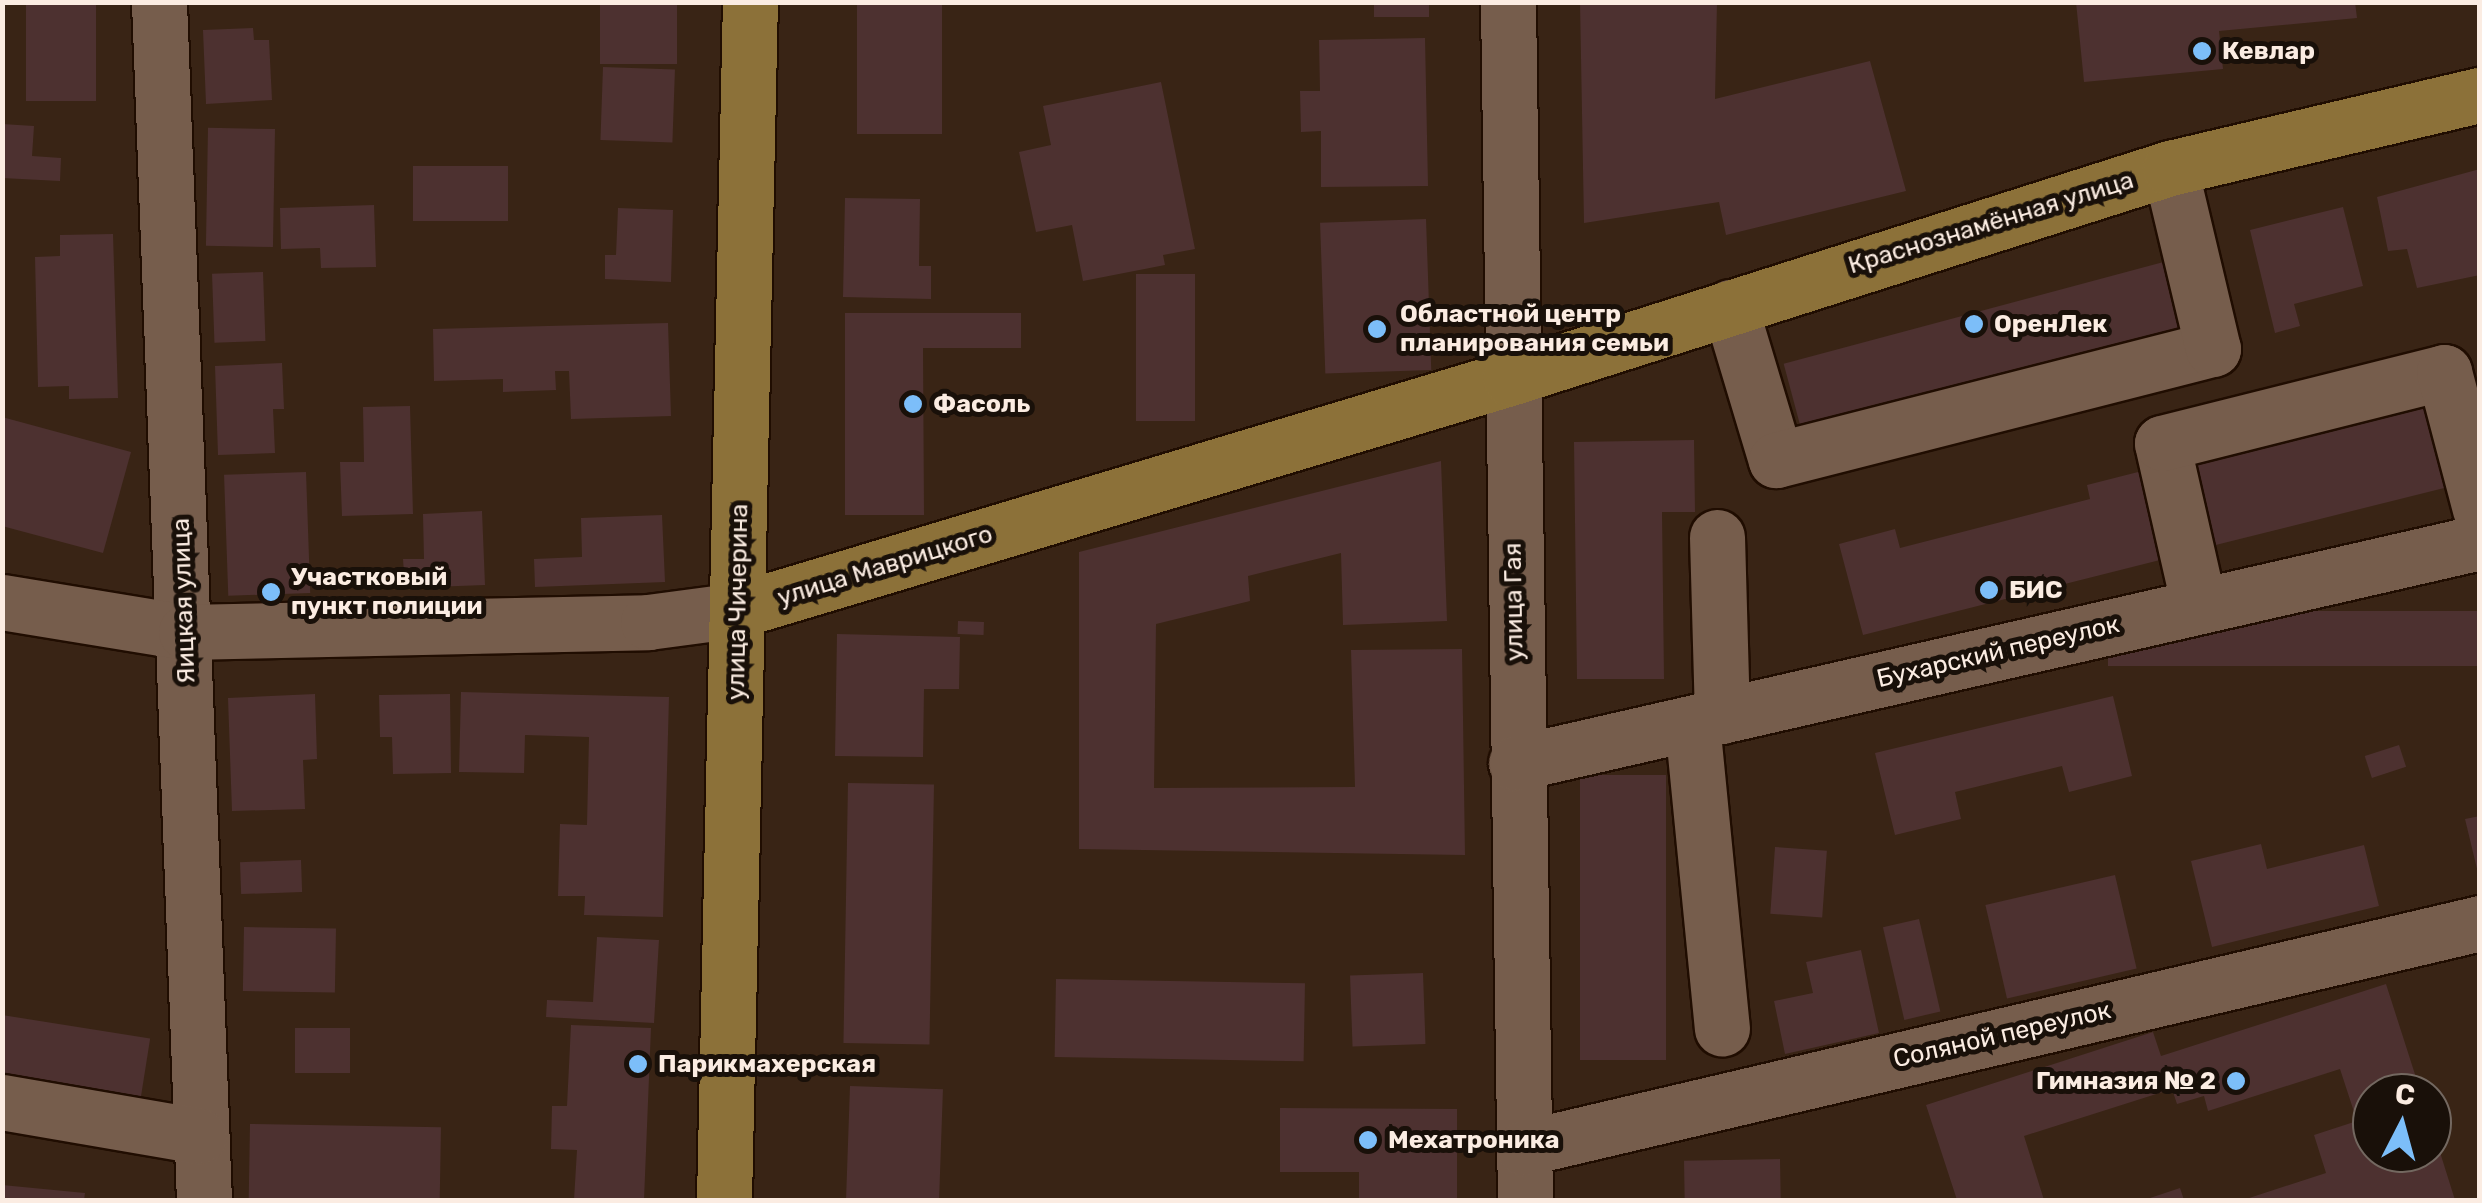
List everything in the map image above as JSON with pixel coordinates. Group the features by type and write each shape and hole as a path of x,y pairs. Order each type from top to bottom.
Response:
{"main road":[{"name":"улица Чичерина","path":"724,1200 750,2"},
{"name":"Краснознамённая улица","path":"1510,378 2170,168 2480,94"},
{"name":"улица Маврицкого","path":"738,610 1510,378"}],"street":[{"name":"Яицкая улица","path":"160,2 204,1200"},
{"name":"улица Гая","path":"1508,2 1510,378 1524,1174"},
{"path":"1730,307 1776,460 2213,349 2170,168"},
{"path":"2199,606 2162,444 2444,372 2480,510"},
{"path":"1717,537 1707,719 1722,1030"},
{"name":"Бухарский переулок","path":"1516,763 2480,542"},
{"name":"улица Маврицкого","path":"2,602 186,632 648,622 738,610"},
{"name":"Соляной переулок","path":"1524,1174 2480,923"},
{"path":"2,1102 199,1136"}],"building":[{"path":"26,2 96,2 96,101 26,101"},
{"path":"600,2 677,2 677,64 600,64"},
{"path":"857,2 942,2 942,134 857,134"},
{"path":"1374,2 1429,2 1429,17 1374,17"},
{"path":"1580,2 1717,2 1715,99 1870,61 1906,191 1726,235 1719,202 1584,223"},
{"path":"2076,2 2355,2 2357,18 2219,31 2223,69 2084,82"},
{"path":"253,28 254,40 269,40 272,100 206,104 203,30"},
{"path":"1425,38 1428,186 1321,187 1321,131 1301,132 1300,91 1320,91 1319,40"},
{"path":"603,67 675,70 672,142 600,140"},
{"path":"1161,82 1195,249 1163,255 1165,265 1083,281 1072,225 1036,232 1019,152 1051,145 1043,106"},
{"path":"2,124 34,126 32,156 61,158 60,181 2,178"},
{"path":"208,128 275,129 273,247 206,246"},
{"path":"413,166 508,166 508,221 413,221"},
{"path":"2480,169 2480,275 2417,288 2407,249 2388,251 2377,197"},
{"path":"845,198 920,199 919,266 931,266 931,299 843,297"},
{"path":"374,205 376,267 321,268 320,248 281,249 280,208"},
{"path":"2343,207 2363,286 2294,304 2300,326 2275,333 2250,230"},
{"path":"618,208 673,210 671,282 605,279 605,255 616,255"},
{"name":"Областной центр планирования семьи","path":"1426,219 1431,370 1325,374 1320,223"},
{"path":"113,234 118,398 69,399 69,386 38,387 35,257 60,256 60,235"},
{"path":"2171,260 2190,332 1803,436 1784,364"},
{"path":"263,272 265,341 214,343 212,274"},
{"path":"1136,274 1195,274 1195,421 1136,421"},
{"path":"845,313 1021,313 1021,348 923,348 924,515 845,515"},
{"path":"668,323 671,416 571,419 569,371 555,371 556,390 503,392 503,379 434,381 433,329"},
{"path":"282,363 284,409 273,409 275,453 218,455 215,366"},
{"path":"2437,395 2459,484 2216,545 2193,456"},
{"path":"410,406 413,514 342,516 340,462 364,462 363,407"},
{"path":"2,417 131,452 103,553 2,526"},
{"path":"1694,440 1695,512 1662,512 1664,679 1577,679 1574,442"},
{"path":"1441,461 1447,621 1343,625 1341,553 1248,576 1250,601 1156,624 1154,788 1355,787 1351,650 1462,649 1465,855 1079,849 1079,552"},
{"path":"2142,471 2164,559 1863,635 1839,544 1895,529 1900,548 2090,499 2087,485"},
{"path":"306,472 310,593 228,596 224,475"},
{"path":"482,511 485,585 405,588 403,559 424,559 423,514"},
{"path":"662,515 665,582 535,587 534,559 582,557 581,518"},
{"path":"2108,611 2480,611 2480,666 2108,666"},
{"path":"958,621 984,622 984,635 958,634"},
{"path":"837,634 960,637 959,689 924,689 923,757 835,756"},
{"path":"461,692 669,697 663,917 584,915 585,896 558,896 560,824 587,825 589,737 525,735 524,773 459,772"},
{"path":"315,694 317,759 303,760 305,809 232,811 228,698"},
{"path":"450,694 451,773 393,774 392,737 380,737 379,695"},
{"path":"2113,696 2132,776 2069,792 2062,766 1955,792 1961,819 1895,835 1875,753"},
{"path":"2399,745 2406,767 2372,778 2365,756"},
{"path":"1580,775 1666,775 1666,1060 1580,1060"},
{"path":"848,783 934,785 929,1044 843,1043"},
{"path":"2480,816 2480,873 2478,873 2465,819"},
{"path":"2261,844 2267,869 2364,845 2379,906 2212,947 2191,861"},
{"path":"1775,847 1827,851 1822,917 1770,914"},
{"path":"301,860 302,892 241,894 240,862"},
{"path":"2115,875 2137,969 2007,998 1985,905"},
{"path":"1919,919 1940,1012 1904,1020 1883,927"},
{"path":"244,927 336,929 335,993 243,991"},
{"path":"597,937 659,940 654,1023 546,1017 547,1000 593,1002"},
{"path":"1861,950 1879,1033 1785,1054 1774,1001 1813,993 1806,962"},
{"path":"1423,973 1425,1044 1353,1047 1350,976"},
{"path":"1056,979 1305,983 1304,1061 1055,1057"},
{"path":"2386,984 2415,1073 2352,1073 2352,1106 2340,1069 2208,1111 2204,1096 2177,1104 2172,1089 2024,1136 2044,1200 1957,1200 1926,1105 2153,1032 2161,1056"},
{"path":"2,1015 150,1038 138,1113 2,1091"},
{"path":"571,1025 651,1028 644,1200 574,1200 577,1150 551,1149 552,1106 567,1106"},
{"path":"295,1028 350,1028 350,1073 295,1073"},
{"path":"850,1086 943,1089 939,1200 846,1200"},
{"name":"Мехатроника","path":"1280,1108 1457,1109 1457,1200 1359,1200 1359,1172 1280,1172"},
{"path":"2352,1123 2352,1173 2447,1173 2455,1200 2243,1200 2326,1173 2314,1135"},
{"path":"250,1124 441,1127 440,1200 249,1200"},
{"path":"1780,1159 1781,1200 1685,1200 1684,1161"},
{"path":"2,1185 85,1193 84,1200 2,1200"},
{"path":"2180,1188 2184,1200 2144,1200"}],"place":[{"name":"Кевлар","path":"2202,51"},
{"name":"ОренЛек","path":"1974,324"},
{"name":"Областной центр планирования семьи","path":"1377,329"},
{"name":"Фасоль","path":"913,404"},
{"name":"БИС","path":"1989,590"},
{"name":"Участковый пункт полиции","path":"271,592"},
{"name":"Парикмахерская","path":"638,1064"},
{"name":"Гимназия № 2","path":"2236,1081"},
{"name":"Мехатроника","path":"1368,1140"}]}
